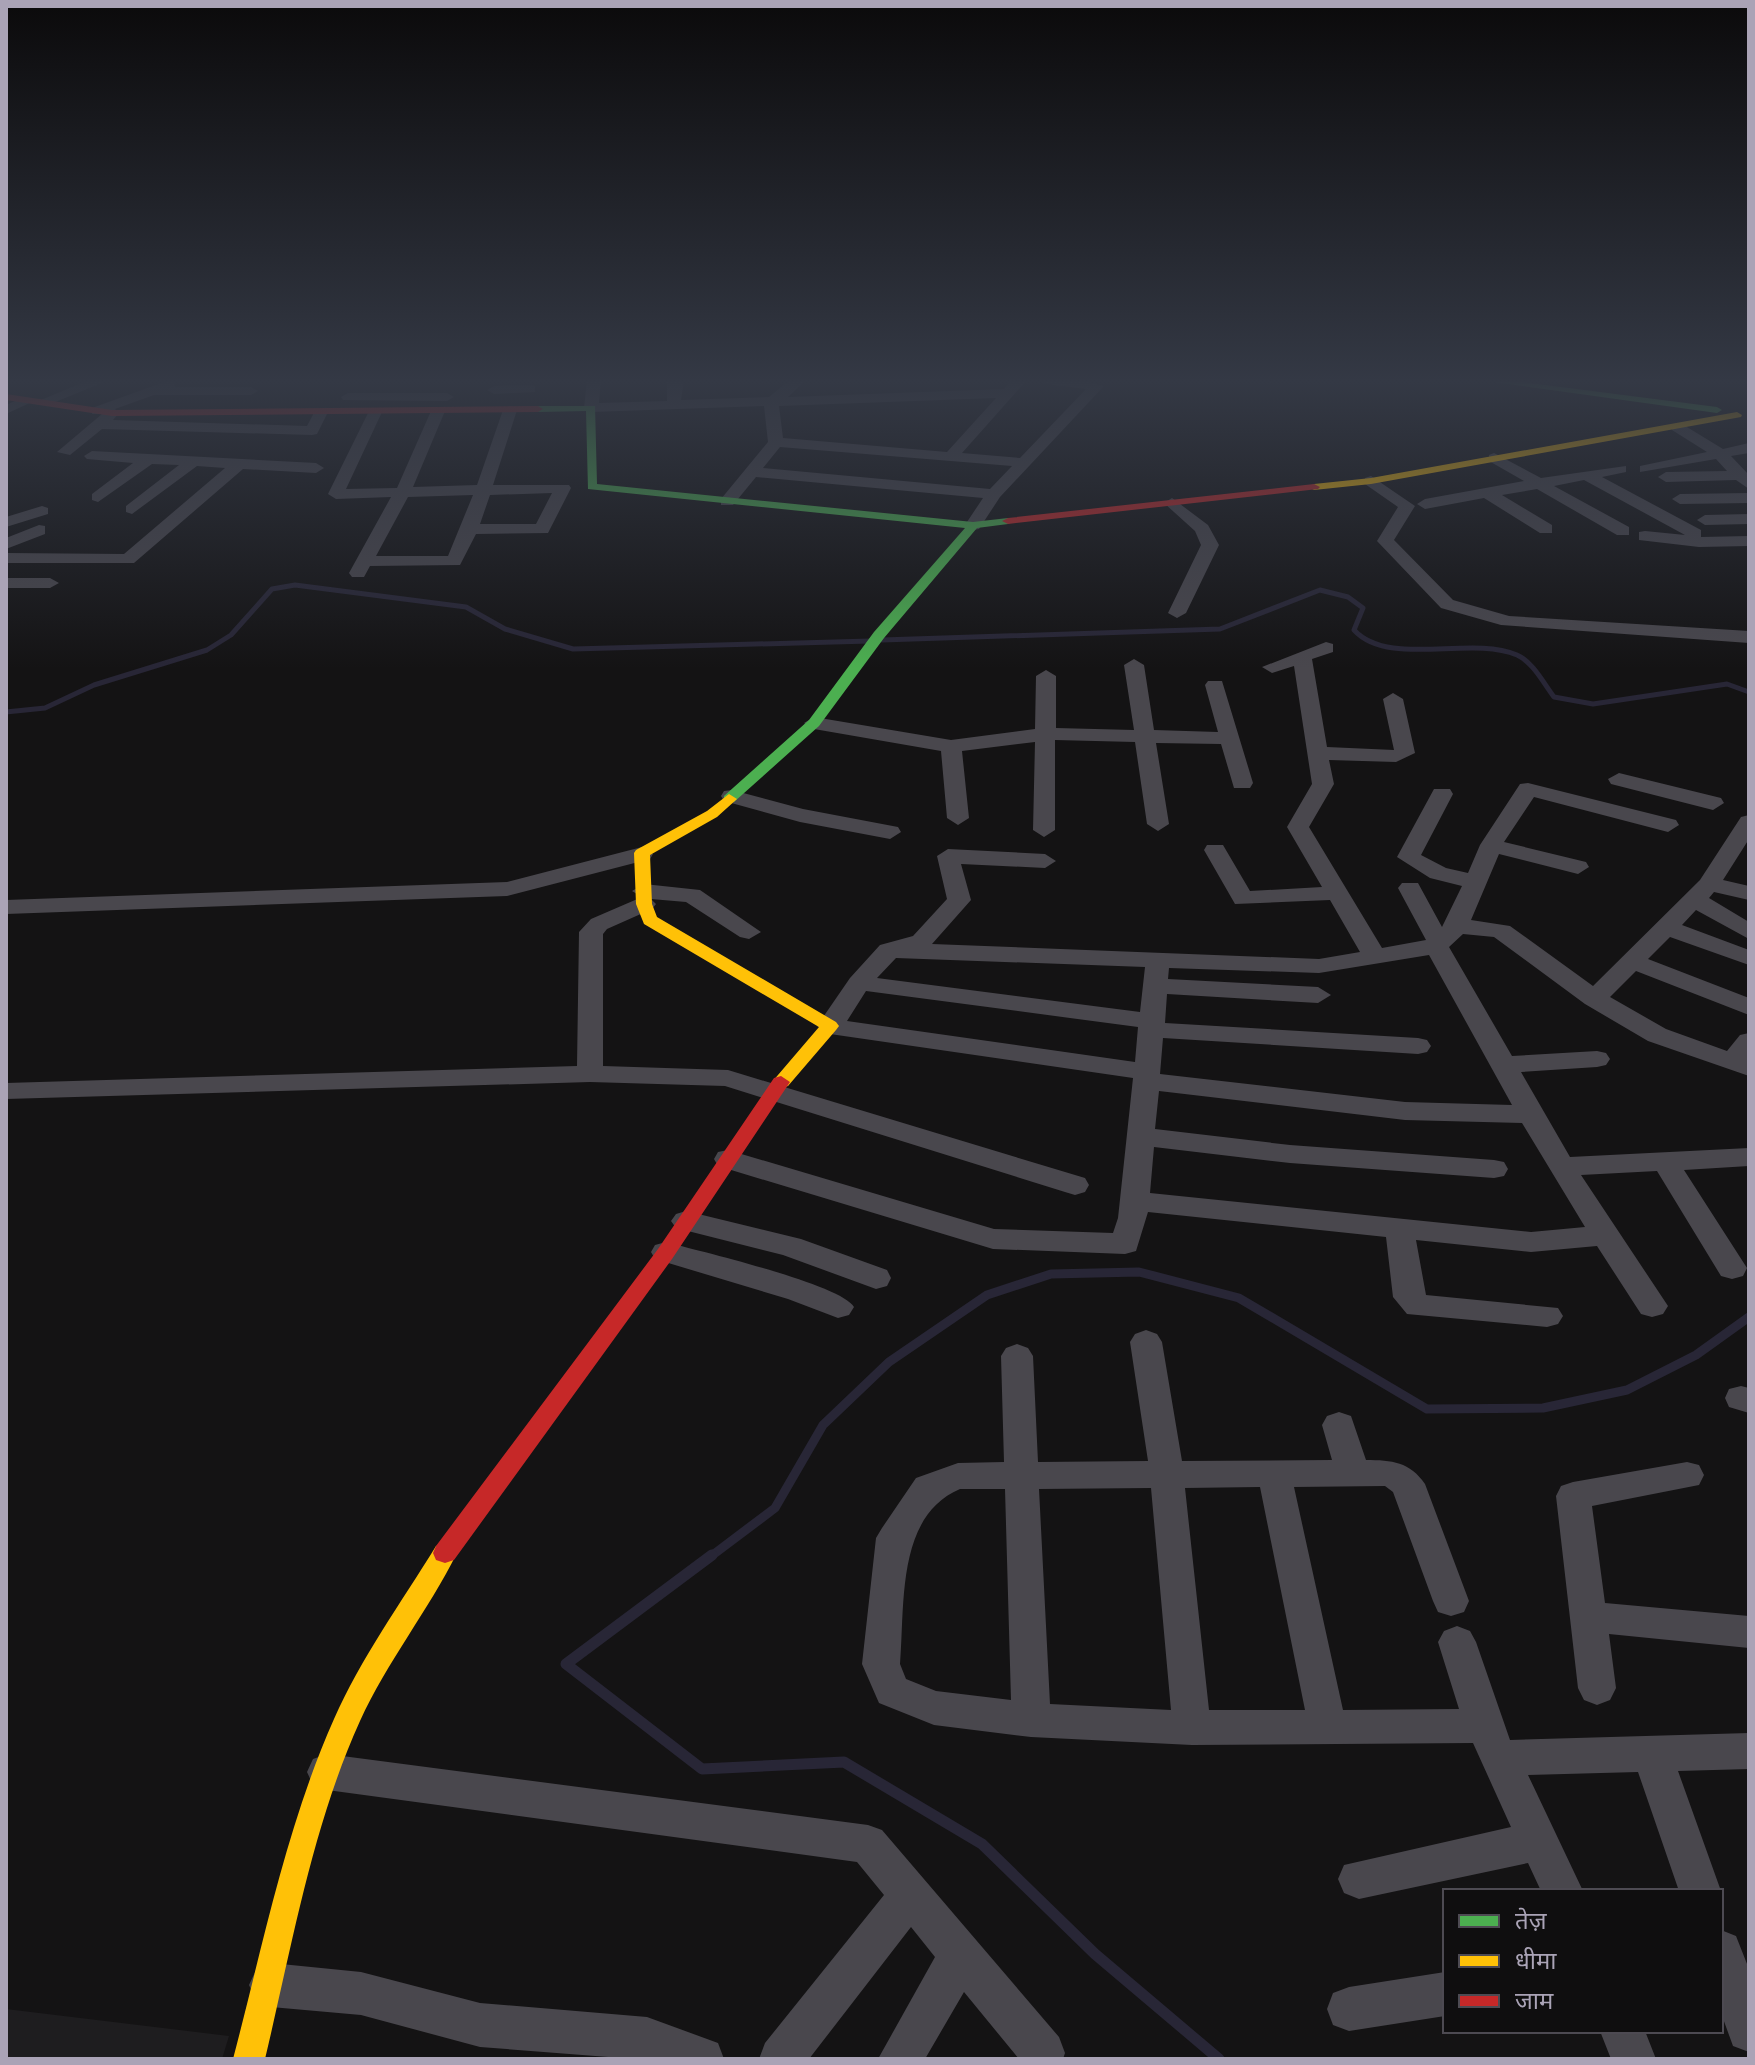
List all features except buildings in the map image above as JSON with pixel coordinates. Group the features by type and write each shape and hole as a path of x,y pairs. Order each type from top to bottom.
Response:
{"street":[{"path":"98,497 129,476"},
{"path":"132,509 179,476"},
{"path":"8,557 128,559 225,476"},
{"path":"345,476 336,494 563,488 542,529 470,529"},
{"path":"410,476 360,567 454,561 470,529 487,476"},
{"path":"592,476 592,487 973,525 1396,476"},
{"path":"727,502 749,476"},
{"path":"801,476 994,494"},
{"path":"6,907 507,889 642,854 712,814 814,723 874,643 973,525 994,494 1012,476"},
{"path":"1527,476 1623,531"},
{"path":"1425,504 1578,476"},
{"path":"1588,476 1622,495 1700,527 1749,519"},
{"path":"1371,481 1407,506 1385,541 1447,604 1508,621 1749,637"},
{"path":"1575,504 1645,490"},
{"path":"1487,493 1546,529"},
{"path":"1680,499 1749,498"},
{"path":"1172,503 1202,529 1210,545 1177,613"},
{"path":"6,522 42,511"},
{"path":"8,557 39,530"},
{"path":"1645,536 1699,542 1749,541"},
{"path":"6,583 50,583"},
{"path":"1272,667 1326,648"},
{"path":"1302,658 1323,784 1298,827 1375,957"},
{"path":"1134,665 1158,824"},
{"path":"1044,830 1048,734 1046,676"},
{"path":"1215,685 1242,783"},
{"path":"1318,753 1385,756 1405,753 1393,699"},
{"path":"814,723 951,746 1048,734 1231,738"},
{"path":"951,746 958,818"},
{"path":"1598,806 1624,775 1713,803"},
{"path":"1444,938 1491,845 1528,789 1668,825"},
{"path":"1442,794 1408,857 1438,873 1473,881"},
{"path":"732,796 800,815 890,832"},
{"path":"1594,999 1701,891 1749,822"},
{"path":"1491,845 1578,867"},
{"path":"1215,850 1243,899 1336,893"},
{"path":"642,854 644,898 650,920 830,1026 1148,1076 1405,1111 1531,1114"},
{"path":"249,2059 271,1985 312,1819 337,1742 371,1674 463,1525 666,1252 771,1094 830,1026 859,983 889,950 922,941 959,900 948,856 1045,861"},
{"path":"1410,888 1444,938 1503,1065 1561,1167 1652,1306"},
{"path":"1701,891 1749,893"},
{"path":"1701,891 1749,932"},
{"path":"590,1074 591,932 599,924 644,898 692,895 749,932"},
{"path":"1666,927 1749,958"},
{"path":"889,950 1319,966 1375,957 1444,938 1501,931 1594,999 1657,1035 1740,1066 1749,1041"},
{"path":"728,1159 1010,1241 1125,1244 1135,1201 1158,958"},
{"path":"1632,961 1749,1007"},
{"path":"859,983 1152,1025 1418,1046"},
{"path":"1156,986 1318,995"},
{"path":"1503,1065 1597,1059"},
{"path":"6,1091 590,1074 728,1078 771,1094 1075,1185"},
{"path":"1141,1136 1290,1154 1494,1169"},
{"path":"1561,1167 1746,1161"},
{"path":"1665,1162 1732,1268"},
{"path":"1135,1201 1531,1242 1606,1235"},
{"path":"686,1221 790,1246 876,1278"},
{"path":"1400,1229 1408,1297 1418,1306 1547,1316"},
{"path":"666,1252 799,1291 838,1307"},
{"path":"1146,1342 1167,1475 1192,1728"},
{"path":"1017,1356 1031,1720"},
{"path":"1339,1425 1353,1473"},
{"path":"1451,1601 1413,1494 1405,1482 1391,1473 1024,1478 958,1476 928,1488 894,1538 881,1664 892,1691 934,1708 1031,1720 1192,1728 1328,1728 1652,1754 1749,1751"},
{"path":"1274,1474 1328,1728"},
{"path":"1597,1688 1573,1496 1687,1475"},
{"path":"1590,1617 1749,1632"},
{"path":"1457,1642 1492,1742 1561,1889"},
{"path":"1652,1754 1699,1889"},
{"path":"327,1772 868,1844 1043,2053 1041,2059"},
{"path":"1359,1879 1538,1841"},
{"path":"781,2059 910,1895"},
{"path":"900,2059 961,1955"},
{"path":"1723,1957 1749,2030"},
{"path":"271,1985 375,1996 439,2017 477,2025 531,2031 622,2033 656,2039 702,2059"},
{"path":"1349,2009 1443,1994"},
{"path":"1623,2033 1634,2059"}],"shaded area":[{"path":"6,2009 229,2036 222,2059 6,2059"}],"waterway":[{"path":"6,712 45,708 94,685 207,650 231,635 272,589 295,585 466,607 505,629 573,649 870,641"},
{"path":"882,640 1220,629 1320,590 1348,597 1363,608 1354,630 1369,641 1409,649 1477,648 1517,655 1533,668 1554,697 1593,704 1727,684 1749,692"},
{"path":"710,1557 775,1508 823,1425 889,1362 987,1295 1051,1274 1139,1272 1239,1298 1427,1409 1543,1408 1627,1390 1696,1355 1749,1317"},
{"path":"712,1555 566,1664 702,1769 844,1762 982,1844 1095,1954 1219,2059"}],"traffic: fast":[{"path":"592,476 592,487 973,525 1008,521"},
{"path":"729,799 814,723 879,635 973,525"}],"traffic: slow":[{"path":"1314,487 1397,476"},
{"path":"729,799 712,814 642,853 644,904 650,920 830,1026 781,1082"},
{"path":"249,2059 310,1820 337,1743 373,1670 445,1553"}],"traffic: jam":[{"path":"1008,521 1314,487"},
{"path":"445,1553 665,1254 781,1082"}]}
